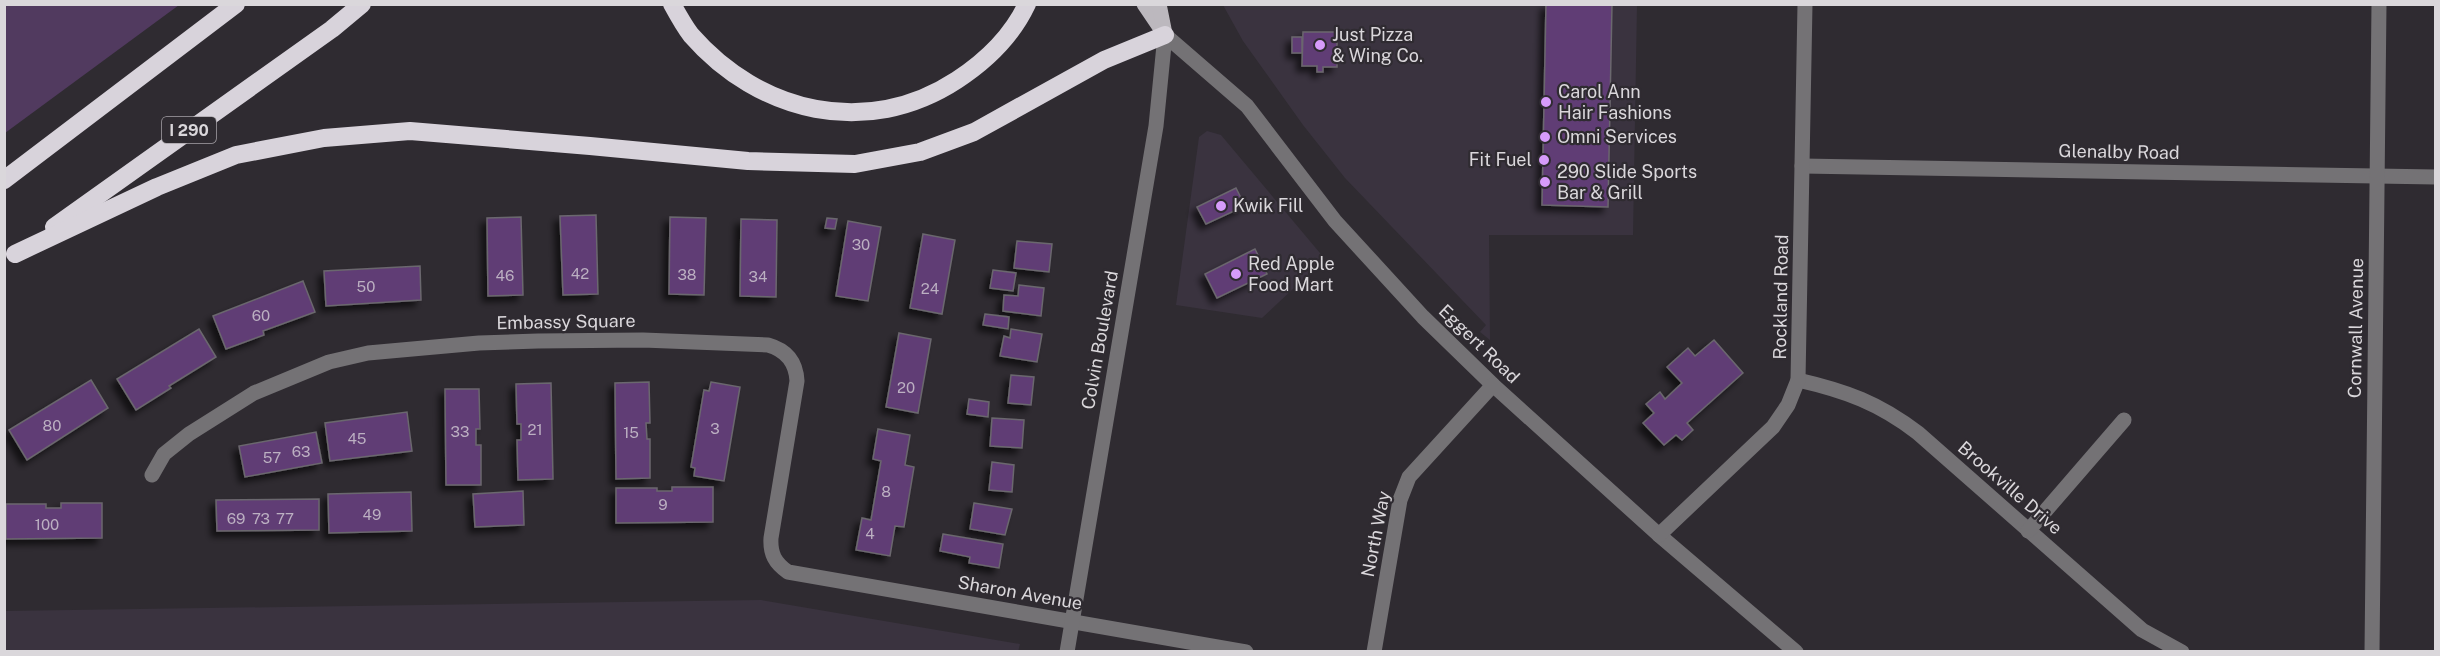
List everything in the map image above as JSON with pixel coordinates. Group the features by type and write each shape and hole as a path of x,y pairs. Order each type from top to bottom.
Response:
{"highway":[{"path":"4,180 236,4"},
{"name":"I 290","path":"10,259 332,29 362,4"},
{"path":"672,4 690,34 716,61 749,85 777,99 805,108 836,112 880,111 916,102 949,86 975,69 1002,43 1022,16 1027,4"},
{"path":"10,259 157,187 236,155 324,138 410,132 748,161 855,164 920,152 974,132 1104,60 1165,35"}],"main road":[{"path":"1144,4 1165,35"},
{"path":"1159,4 1165,35"}],"street":[{"name":"Rockland Road","path":"1659,535 1773,427 1788,405 1798,380 1805,4"},
{"name":"Cornwall Avenue","path":"2373,651 2379,4"},
{"name":"Eggert Road","path":"1165,35 1247,106 1292,167 1349,237 1423,317 1492,385 1659,535 1796,651"},
{"name":"Colvin Boulevard","path":"1067,651 1156,126 1165,35"},
{"name":"Glenalby Road","path":"1802,166 2436,177"},
{"name":"Embassy Square","path":"152,476 164,453 189,434 254,393 329,362 368,353 418,347 538,340 643,340 768,345 788,356 797,372 771,538 773,556 777,564 788,572"},
{"name":"Brookville Drive","path":"1798,380 1836,388 1866,399 1893,414 1918,433 2142,630 2182,651"},
{"name":"North Way","path":"1374,651 1400,500 1409,477 1492,385"},
{"path":"2028,531 2124,420"},
{"name":"Sharon Avenue","path":"788,572 1246,651"}],"shaded area":[{"path":"5,4 179,4 179,5 5,133"},
{"path":"1223,5 1637,5 1633,235 1489,235 1490,340 1480,332 1486,325 1345,178 1303,125 1243,41"},
{"path":"1207,131 1221,135 1325,259 1262,318 1176,305 1199,137"},
{"path":"761,600 1020,644 1018,652 5,651 5,611"}],"building":[{"path":"1546,4 1612,4 1608,207 1542,205"},
{"name":"Just Pizza & Wing Co.","path":"1303,32 1337,32 1337,67 1323,67 1323,72 1317,72 1317,66 1302,66"},
{"path":"1292,37 1302,37 1302,53 1292,53"},
{"name":"Kwik Fill","path":"1236,188 1245,206 1206,224 1197,207"},
{"path":"596,215 598,294 563,295 560,216"},
{"path":"521,217 523,295 488,296 487,218"},
{"path":"670,217 706,218 704,295 669,294"},
{"path":"827,218 837,219 835,229 825,228"},
{"path":"741,219 777,220 776,297 740,296"},
{"path":"848,221 881,227 868,301 836,296"},
{"path":"923,234 955,240 942,314 910,308"},
{"path":"1017,241 1052,244 1049,272 1014,268"},
{"name":"Red Apple Food Mart","path":"1255,249 1267,274 1217,298 1205,274"},
{"path":"420,266 421,300 326,306 324,271"},
{"path":"993,270 1016,273 1013,291 990,288"},
{"path":"303,281 315,312 263,331 264,335 226,349 213,316"},
{"path":"1019,285 1044,288 1041,316 1003,311 1004,295 1018,296"},
{"path":"985,314 1009,317 1008,329 983,325"},
{"path":"199,329 216,357 136,410 117,379"},
{"path":"1011,329 1042,334 1037,362 1000,356 1004,336 1010,338"},
{"path":"899,333 931,339 918,413 886,407"},
{"path":"1714,340 1743,373 1687,423 1693,430 1682,440 1676,435 1664,445 1643,423 1654,413 1646,404 1660,392 1665,399 1682,383 1667,367 1688,348 1695,356"},
{"path":"1011,375 1034,377 1031,405 1008,403"},
{"path":"91,380 108,408 27,460 9,430"},
{"path":"649,382 650,423 646,423 647,439 650,439 650,478 616,479 615,383"},
{"path":"711,382 740,387 724,481 694,476 695,468 691,467 704,390 709,391"},
{"path":"551,383 553,479 518,480 517,440 521,440 521,424 517,424 516,384"},
{"path":"445,389 479,389 480,429 476,429 476,445 481,445 481,485 446,485"},
{"path":"969,399 989,402 988,417 967,414"},
{"path":"407,412 412,451 330,461 325,423"},
{"path":"992,418 1024,420 1022,448 990,446"},
{"path":"878,429 910,435 905,465 914,467 904,527 895,526 890,556 856,550 862,518 871,520 881,461 873,459"},
{"path":"316,432 322,463 245,477 239,446"},
{"path":"992,462 1014,465 1012,492 989,490"},
{"path":"672,487 713,487 713,522 616,523 616,488 657,488 657,491 672,491"},
{"path":"523,491 524,525 475,527 473,494"},
{"path":"411,492 412,531 329,533 328,494"},
{"path":"319,499 319,530 217,531 216,500"},
{"path":"61,503 102,503 102,538 6,539 6,504 46,504 46,508 61,508"},
{"path":"974,503 1012,509 1005,535 970,529"},
{"path":"943,534 1003,544 999,568 969,563 970,557 940,551"}],"place":[{"name":"Just Pizza & Wing Co.","path":"1320,45"},
{"name":"Carol Ann Hair Fashions","path":"1546,102"},
{"name":"Omni Services","path":"1545,137"},
{"name":"Fit Fuel","path":"1544,160"},
{"name":"290 Slide Sports Bar & Grill","path":"1545,182"},
{"name":"Kwik Fill","path":"1221,206"},
{"name":"Red Apple Food Mart","path":"1236,274"}]}
